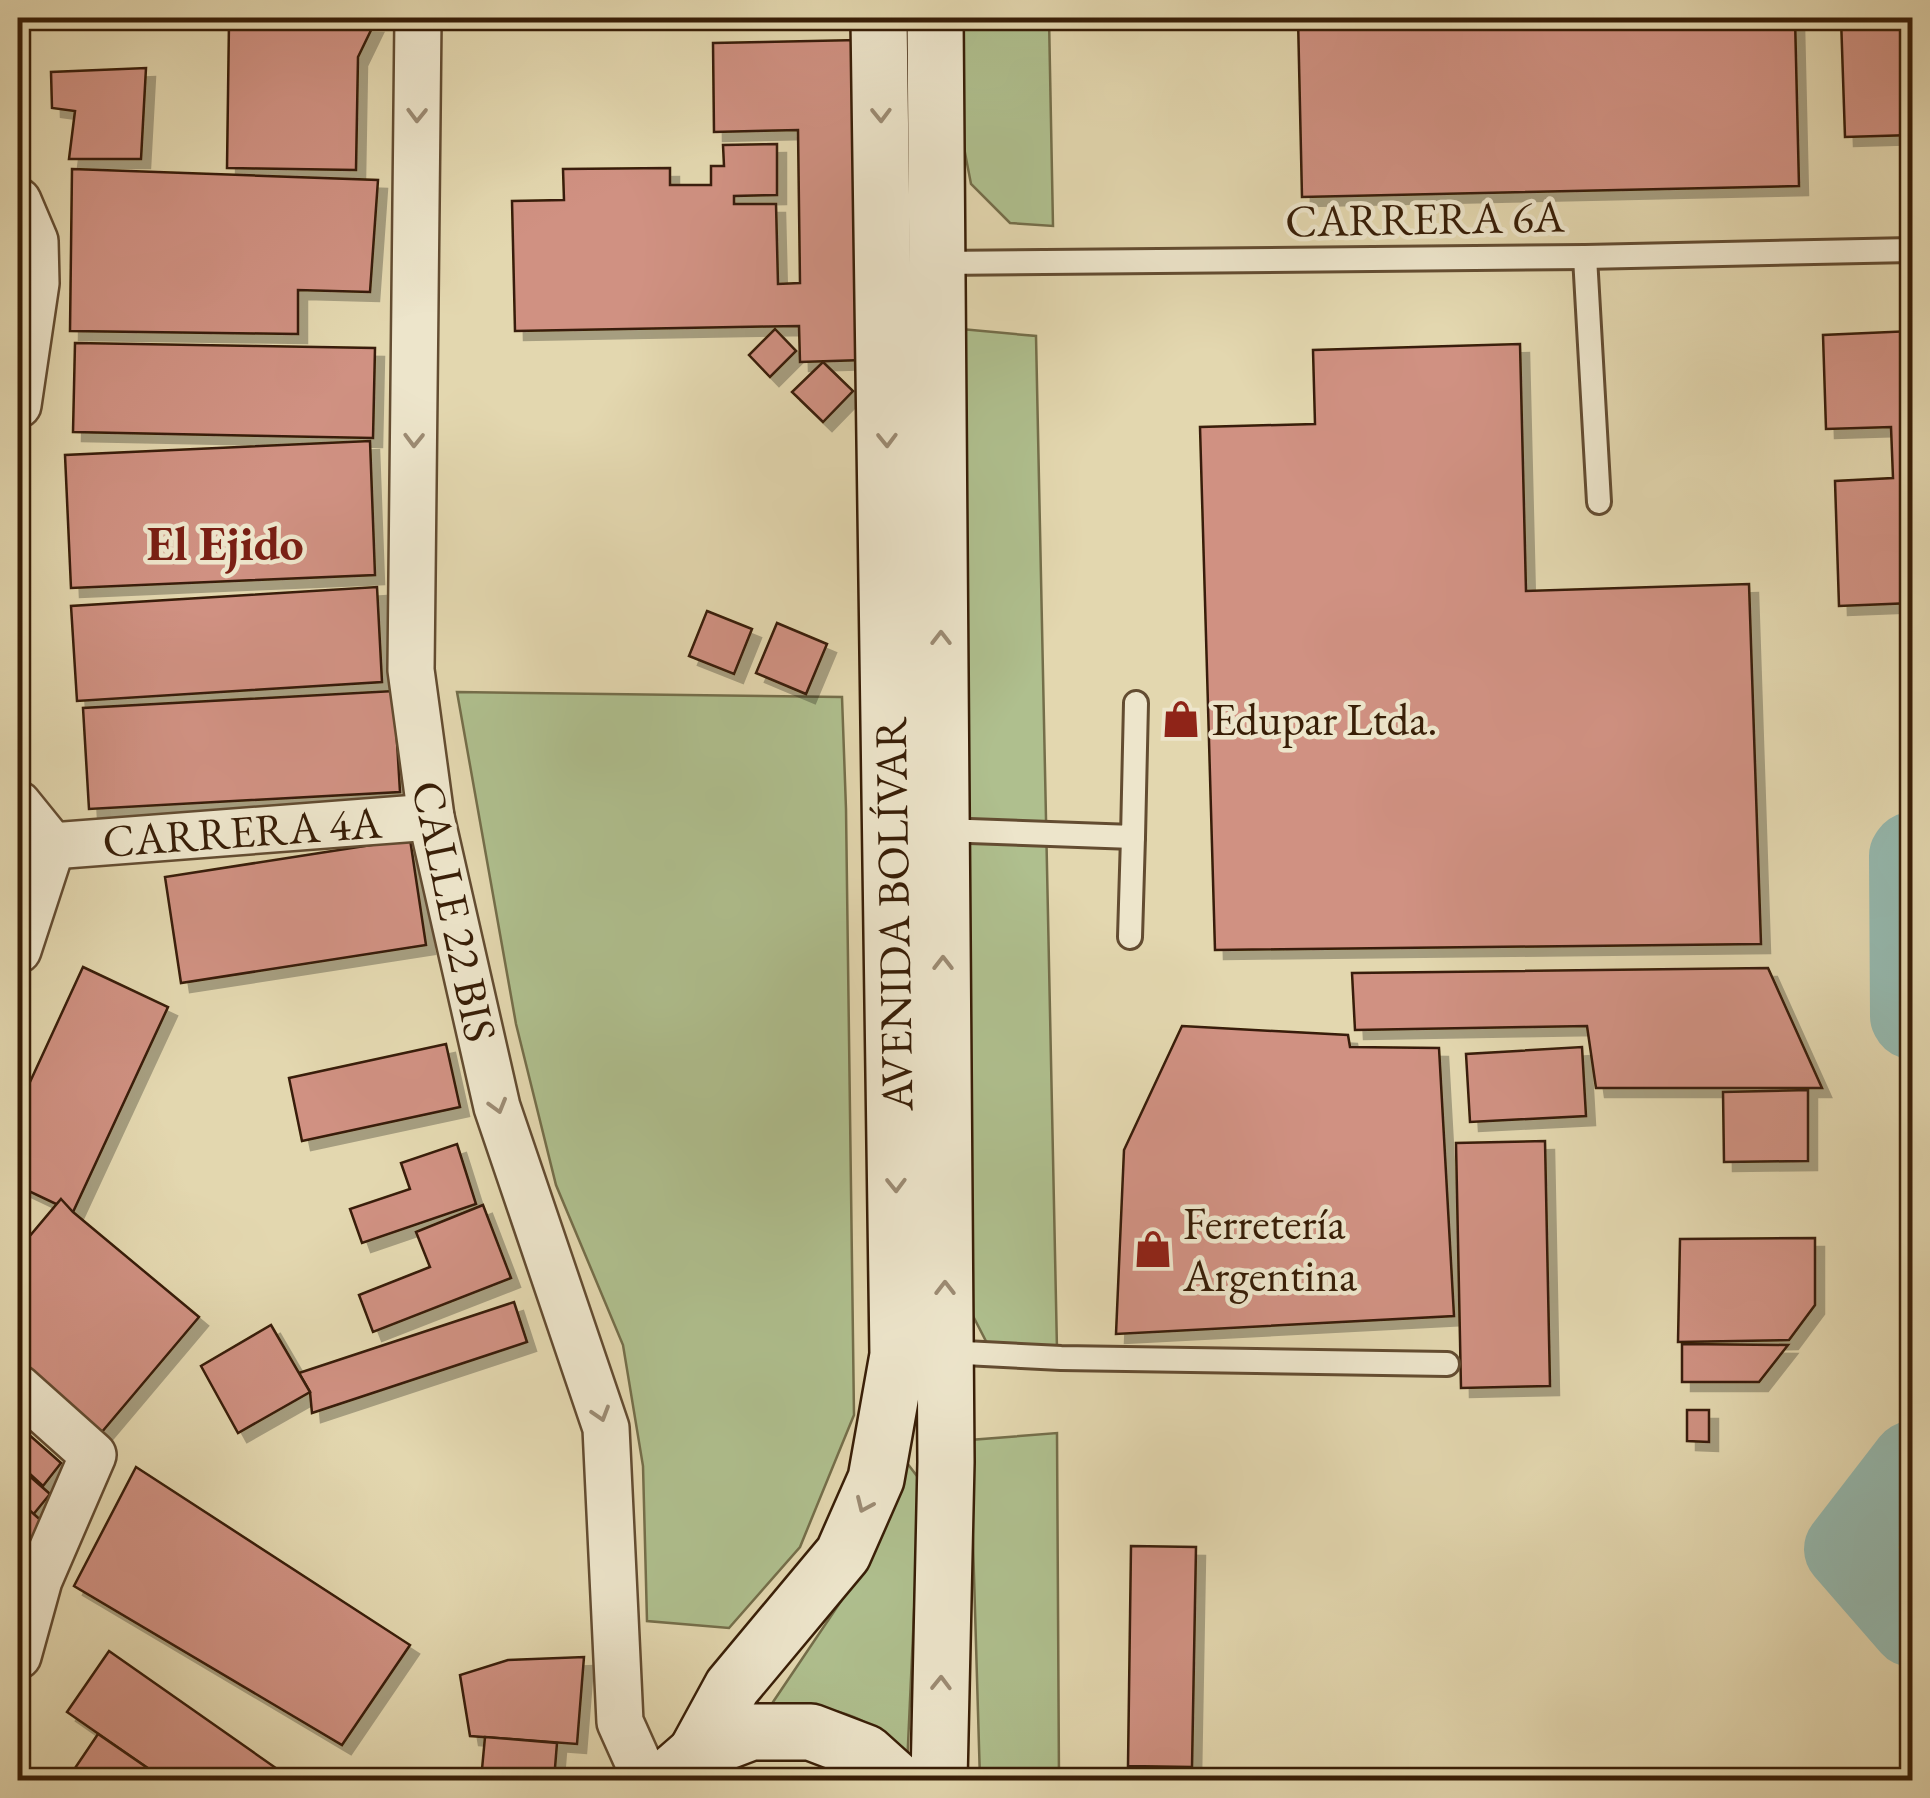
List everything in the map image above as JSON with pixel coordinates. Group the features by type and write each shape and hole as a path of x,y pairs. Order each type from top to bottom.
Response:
{"main road":[{"name":"AVENIDA BOLÍVAR","path":"680,1766 732,1687 843,1554 876,1479 898,1355 879,18"},
{"name":"AVENIDA BOLÍVAR","path":"935,18 946,1482 939,1780"},
{"path":"680,1766 751,1732 811,1732 866,1754 896,1780"}],"street":[{"name":"CALLE 22 BIS","path":"418,18 411,670 432,817 498,1107 606,1428 620,1722 646,1780"},
{"path":"18,202 35,241 36,284 18,405"},
{"path":"18,804 52,846 18,950"},
{"name":"CARRERA 4A","path":"52,846 432,817"},
{"path":"18,1388 93,1455 39,1580 18,1656"}],"lane":[{"name":"CARRERA 6A","path":"938,264 1912,250"},
{"path":"1584,257 1599,502"},
{"path":"1130,936 1136,703"},
{"path":"942,830 1133,837"},
{"path":"945,1352 1062,1358 1447,1364"}],"green space":[{"path":"960,18 1049,18 1053,226 1010,223 971,184 960,127"},
{"path":"961,329 1036,336 1057,1350 989,1347 972,1314"},
{"path":"457,692 842,697 854,1415 800,1547 729,1628 647,1621 643,1466 623,1345 556,1185 516,1024"},
{"path":"1912,854 1912,1018 1910,856"},
{"path":"1057,1433 1059,1780 980,1780 970,1440"},
{"path":"1912,1462 1912,1626 1845,1549"},
{"path":"907,1463 920,1480 907,1767 883,1736 860,1720 815,1707 771,1705 856,1579"}],"building":[{"path":"1298,18 1795,18 1799,186 1302,197"},
{"path":"1841,18 1912,18 1912,135 1845,137"},
{"path":"229,22 374,24 358,57 356,170 227,168"},
{"path":"858,40 863,360 800,362 799,326 515,331 512,201 564,200 563,169 670,168 670,185 711,185 711,166 724,166 723,145 777,144 777,195 734,196 734,204 776,204 778,284 800,283 798,130 714,132 713,43"},
{"path":"146,68 141,159 69,159 75,111 52,108 51,72"},
{"path":"72,169 378,180 370,292 298,290 298,334 70,331"},
{"path":"775,329 796,351 770,377 749,355"},
{"path":"1912,331 1912,603 1839,606 1835,481 1893,478 1891,427 1826,429 1823,335"},
{"path":"75,343 375,348 373,438 73,432"},
{"path":"1520,344 1526,591 1749,584 1761,944 1215,950 1200,427 1315,424 1313,350"},
{"path":"823,362 853,391 823,422 792,392"},
{"path":"370,441 375,575 71,588 65,455"},
{"path":"377,587 382,682 77,701 71,606"},
{"path":"707,611 752,629 734,674 689,656"},
{"path":"777,623 827,644 806,694 756,673"},
{"path":"394,691 400,792 89,809 83,708"},
{"path":"410,839 426,945 181,983 165,877"},
{"path":"83,967 168,1007 73,1212 18,1186 18,1108"},
{"path":"1768,968 1822,1088 1596,1088 1587,1026 1355,1030 1352,973"},
{"path":"1182,1026 1348,1035 1350,1047 1439,1048 1454,1316 1116,1334 1124,1150"},
{"path":"446,1044 460,1107 302,1141 289,1078"},
{"path":"1582,1047 1586,1116 1470,1122 1466,1054"},
{"path":"1808,1090 1808,1161 1724,1162 1723,1092"},
{"path":"1545,1141 1550,1386 1461,1388 1456,1143"},
{"path":"457,1144 476,1204 362,1243 350,1209 410,1189 401,1163"},
{"path":"61,1199 199,1317 101,1433 18,1362 18,1250"},
{"path":"483,1205 511,1278 373,1332 359,1295 430,1267 416,1232"},
{"path":"1815,1238 1815,1305 1789,1340 1678,1342 1680,1239"},
{"path":"514,1302 527,1342 312,1413 310,1392 299,1373"},
{"path":"271,1325 310,1392 238,1433 201,1366"},
{"path":"1682,1344 1788,1345 1759,1382 1682,1382"},
{"path":"1687,1410 1709,1410 1709,1442 1687,1441"},
{"path":"18,1425 61,1463 43,1486 18,1463"},
{"path":"18,1466 50,1494 32,1516 18,1504"},
{"path":"136,1467 410,1645 342,1745 74,1586"},
{"path":"18,1500 45,1524 27,1547 18,1538"},
{"path":"18,1546 27,1554 18,1566"},
{"path":"1131,1546 1196,1547 1192,1767 1128,1766"},
{"path":"109,1651 283,1773 275,1780 165,1780 67,1712"},
{"path":"584,1657 577,1744 470,1736 460,1675 508,1660"},
{"path":"98,1734 165,1780 67,1780"},
{"path":"485,1737 557,1743 554,1780 481,1780"}],"waterway":[{"path":"1912,853 1912,1018"},
{"path":"1912,1462 1845,1549 1912,1626"}],"place":[{"name":"Edupar Ltda.","path":"1181,719"},
{"name":"Ferretería Argentina","path":"1153,1249"}],"district":[{"name":"El Ejido","path":"225,543"}]}
